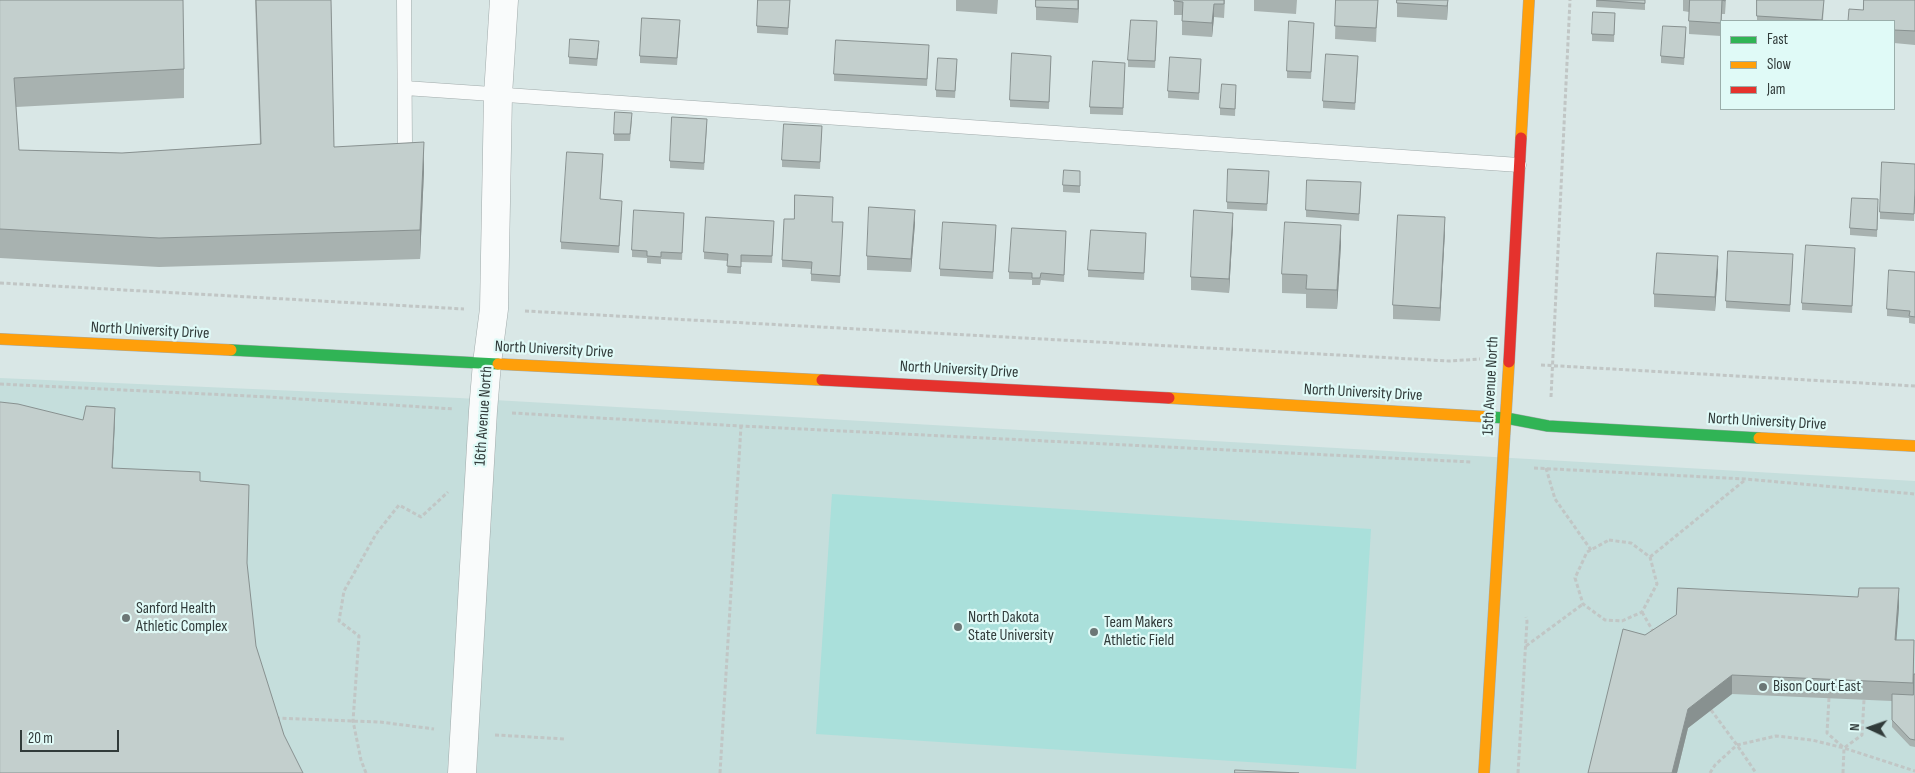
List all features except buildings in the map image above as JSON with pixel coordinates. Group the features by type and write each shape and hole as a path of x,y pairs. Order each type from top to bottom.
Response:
{"main road":[{"name":"15th Avenue North","path":"1484,773 1529,0"},
{"name":"North University Drive","path":"0,339 1052,391 1506,418 1548,426 1915,446"}],"street":[{"name":"16th Avenue North","path":"462,773 483,411 494,309 498,95 504,0"}],"lane":[{"path":"404,0 406,144"},
{"path":"405,88 1519,165"}],"path":[{"path":"1551,397 1570,0"},
{"path":"0,283 435,308 494,309 1449,361 1509,360 1552,366 1915,386"},
{"path":"0,384 269,397 741,426 1503,463"},
{"path":"720,773 741,426"},
{"path":"1591,550 1555,499 1546,468 1745,479 1915,494"},
{"path":"1650,557 1745,479"},
{"path":"366,773 360,760 353,721 359,636 339,621 344,591 376,534 399,505 421,517 450,490"},
{"path":"1609,540 1631,543 1650,557 1657,584 1642,612 1622,621 1605,620 1583,604 1576,578 1587,552 1609,540"},
{"path":"1526,646 1583,604"},
{"path":"1642,612 1656,636"},
{"path":"1829,698 1827,733 1844,748"},
{"path":"1844,748 1862,735 1864,700"},
{"path":"1711,710 1738,745 1756,773"},
{"path":"275,718 380,722 464,733 566,739"},
{"path":"1710,773 1715,765 1738,745 1776,736 1812,740 1844,748 1915,771"},
{"path":"1843,773 1844,748"}],"shaded area":[{"name":"North Dakota State University","path":"0,378 459,398 1915,481 1915,773 0,773"},
{"name":"Team Makers Athletic Field","path":"832,494 1371,529 1356,769 816,734"}],"traffic: fast":[{"path":"231,350 498,364"},
{"path":"1490,417 1548,426 1759,438"}],"traffic: slow":[{"path":"1521,138 1529,0"},
{"path":"0,339 231,350"},
{"path":"1484,773 1509,362"},
{"path":"498,364 822,380"},
{"path":"1169,398 1490,417"},
{"path":"1759,438 1915,446"}],"traffic: jam":[{"path":"1509,362 1521,138"},
{"path":"822,380 1169,398"}],"place":[{"name":"Sanford Health Athletic Complex","path":"126,618"},
{"name":"North Dakota State University","path":"958,627"},
{"name":"Team Makers Athletic Field","path":"1094,632"},
{"name":"Bison Court East","path":"1763,687"}]}
